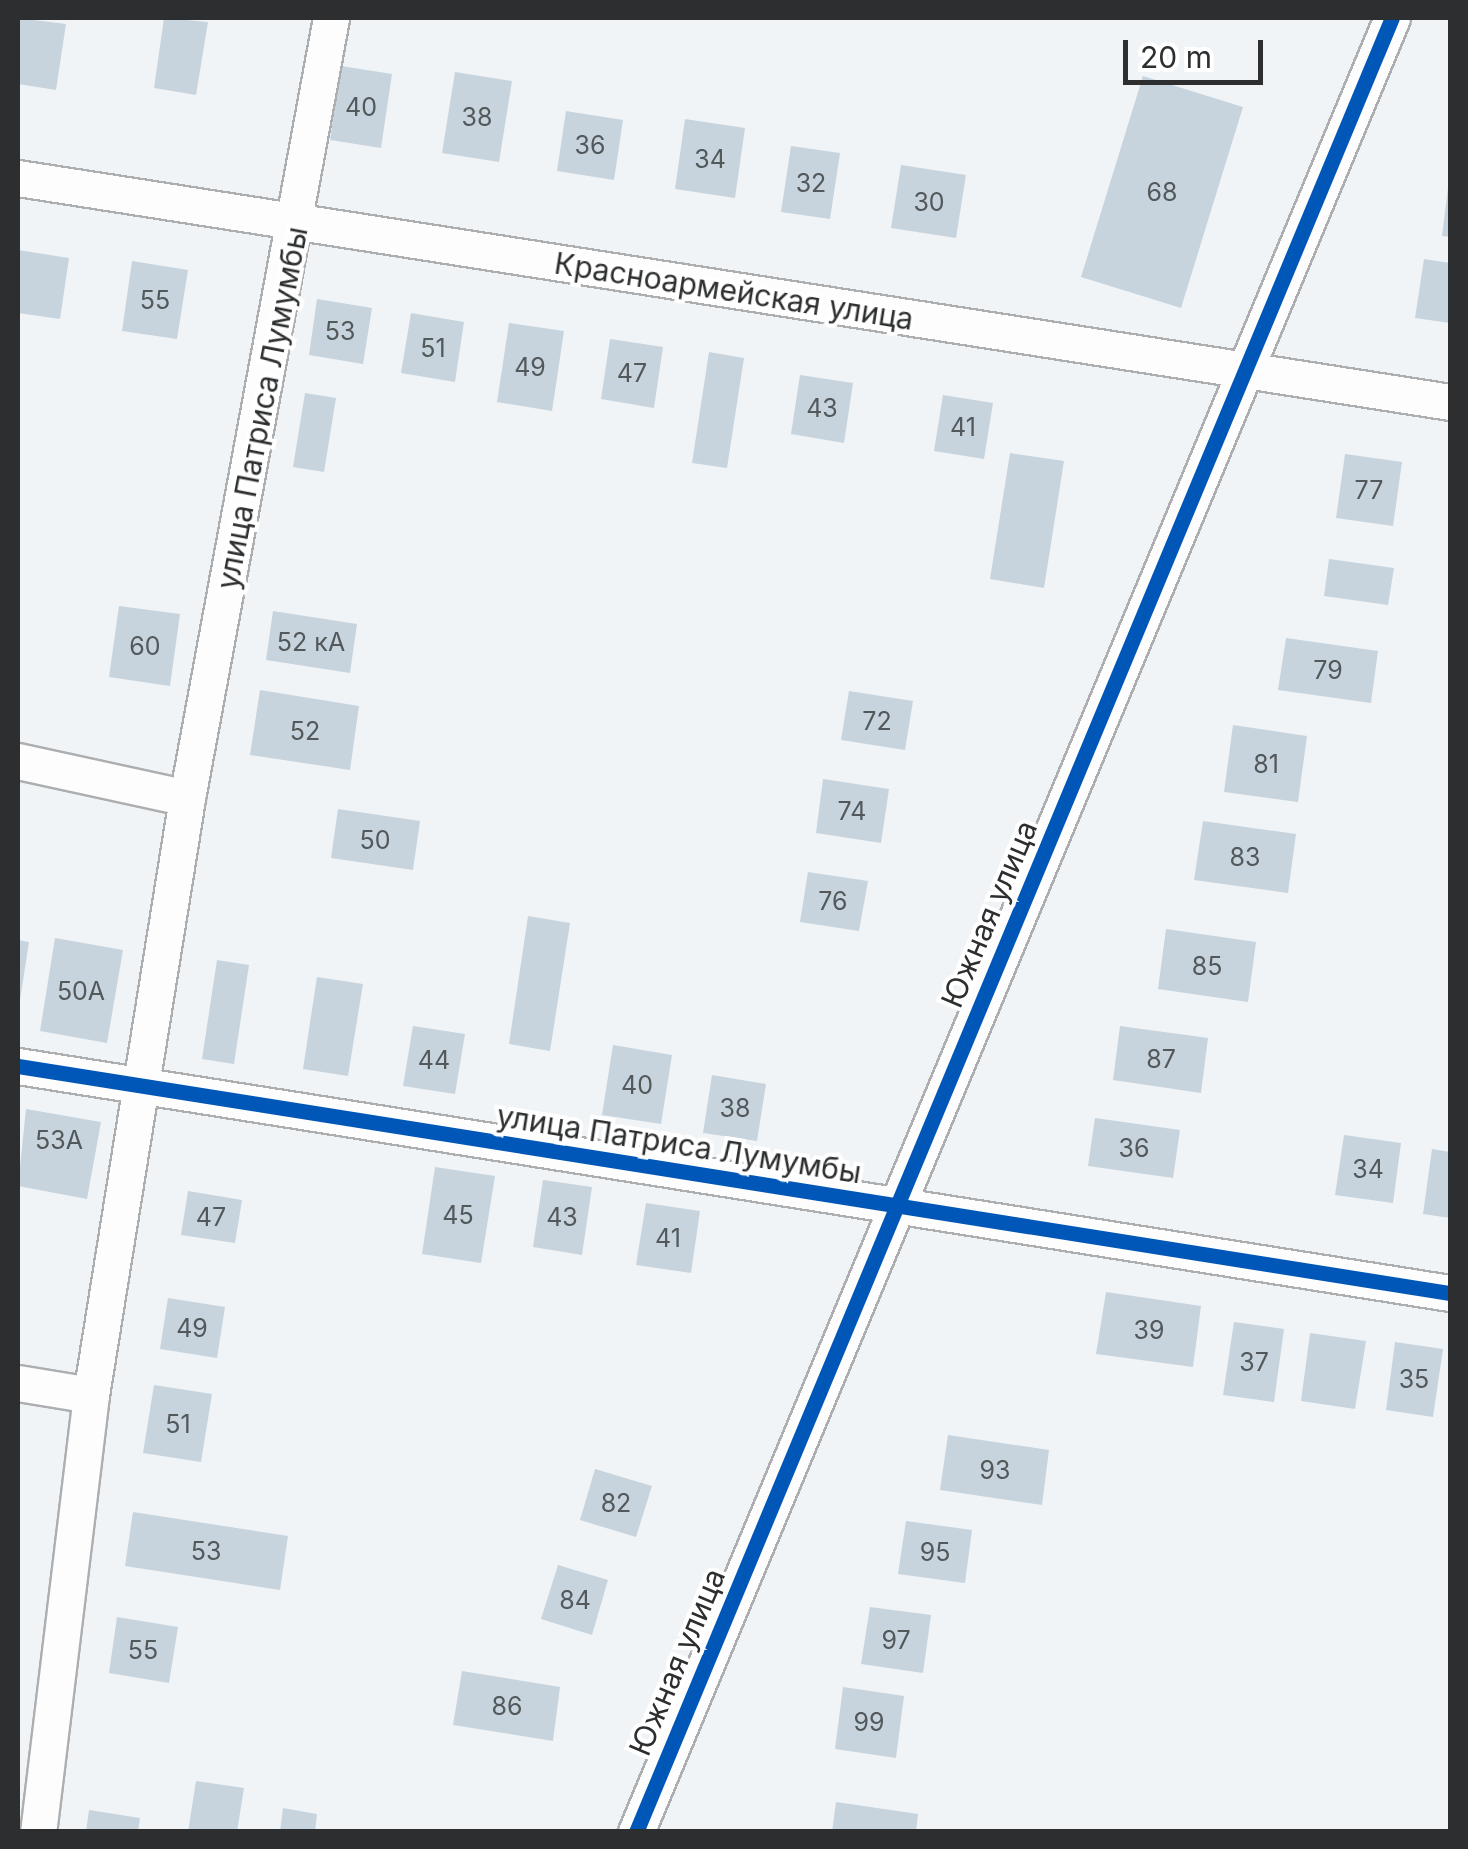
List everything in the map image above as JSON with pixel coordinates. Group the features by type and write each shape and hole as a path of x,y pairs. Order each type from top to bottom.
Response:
{"street":[{"name":"улица Патриса Лумумбы","path":"38,1832 90,1395 187,798 298,223 331,18"},
{"name":"Южная улица","path":"636,1832 1392,18"},
{"name":"Красноармейская улица","path":"18,178 1450,402"},
{"path":"18,761 187,798"},
{"name":"улица Патриса Лумумбы","path":"18,1066 1450,1293"},
{"path":"18,1383 90,1395"}],"building":[{"path":"18,18 66,24 56,90 18,84"},
{"path":"164,18 208,22 196,95 154,88"},
{"path":"341,66 392,74 381,148 330,140"},
{"path":"455,72 512,81 499,162 442,153"},
{"path":"1143,76 1243,107 1181,308 1081,277"},
{"path":"566,111 623,120 614,180 557,171"},
{"path":"685,119 745,128 735,198 675,189"},
{"path":"791,146 840,153 830,219 781,212"},
{"path":"901,165 966,175 956,238 891,228"},
{"path":"1450,188 1450,237 1442,236"},
{"path":"18,250 69,258 60,319 18,313"},
{"path":"1424,259 1450,263 1450,323 1415,318"},
{"path":"132,261 188,270 177,339 122,331"},
{"path":"317,299 372,308 363,364 309,355"},
{"path":"411,313 464,322 455,382 401,373"},
{"path":"509,323 564,331 552,411 497,402"},
{"path":"610,339 663,347 654,408 601,399"},
{"path":"709,352 744,358 727,468 692,463"},
{"path":"800,375 853,383 844,443 791,434"},
{"path":"305,393 336,398 324,472 293,467"},
{"path":"943,395 993,403 984,459 934,451"},
{"path":"1010,453 1064,461 1044,588 990,579"},
{"path":"1345,454 1402,462 1393,526 1336,518"},
{"path":"1329,559 1394,568 1388,605 1324,596"},
{"path":"119,606 180,614 170,686 109,677"},
{"path":"273,611 357,624 350,673 266,660"},
{"path":"1286,638 1378,651 1371,703 1278,690"},
{"path":"260,690 359,706 350,770 250,755"},
{"path":"849,691 913,701 905,750 841,740"},
{"path":"1233,725 1307,736 1298,802 1224,792"},
{"path":"823,779 889,789 881,843 816,833"},
{"path":"338,809 420,821 413,870 331,858"},
{"path":"1203,821 1296,834 1288,893 1194,880"},
{"path":"808,872 868,881 859,931 800,922"},
{"path":"528,916 570,923 550,1051 509,1044"},
{"path":"1166,929 1256,942 1248,1002 1158,989"},
{"path":"55,938 123,950 107,1043 40,1031"},
{"path":"18,940 29,942 20,1000 18,1000"},
{"path":"217,960 249,965 234,1064 202,1059"},
{"path":"317,977 363,984 348,1076 303,1069"},
{"path":"413,1026 465,1034 455,1094 403,1086"},
{"path":"1120,1026 1208,1038 1201,1093 1113,1080"},
{"path":"613,1045 672,1055 661,1124 602,1115"},
{"path":"712,1075 766,1084 757,1141 703,1133"},
{"path":"26,1109 101,1122 87,1199 18,1186"},
{"path":"1095,1118 1180,1130 1173,1178 1088,1166"},
{"path":"1344,1135 1401,1143 1393,1203 1335,1195"},
{"path":"1432,1149 1450,1152 1450,1218 1423,1214"},
{"path":"435,1167 495,1176 481,1263 422,1254"},
{"path":"543,1180 592,1187 582,1255 533,1247"},
{"path":"188,1191 242,1200 235,1243 181,1235"},
{"path":"646,1203 700,1211 691,1273 636,1265"},
{"path":"1106,1292 1201,1306 1193,1367 1096,1354"},
{"path":"168,1298 225,1307 217,1358 160,1349"},
{"path":"1234,1322 1284,1329 1274,1402 1223,1395"},
{"path":"1310,1333 1366,1341 1355,1409 1301,1401"},
{"path":"1395,1342 1443,1349 1433,1417 1386,1410"},
{"path":"154,1385 212,1394 201,1462 143,1453"},
{"path":"948,1435 1049,1450 1042,1505 940,1490"},
{"path":"595,1469 652,1486 636,1537 580,1520"},
{"path":"133,1512 288,1536 280,1590 125,1566"},
{"path":"906,1521 972,1530 965,1583 898,1574"},
{"path":"558,1565 608,1580 592,1635 541,1619"},
{"path":"870,1607 931,1615 923,1673 861,1664"},
{"path":"117,1617 178,1627 169,1683 109,1673"},
{"path":"462,1671 560,1687 553,1741 453,1725"},
{"path":"843,1687 904,1696 896,1758 835,1749"},
{"path":"196,1781 244,1788 237,1832 188,1832"},
{"path":"836,1802 918,1814 916,1832 832,1832"},
{"path":"283,1808 317,1814 315,1832 280,1832"},
{"path":"89,1810 140,1818 138,1832 86,1832"}],"cycle path":[{"path":"636,1832 1392,18"},
{"path":"18,1066 1450,1293"}]}
